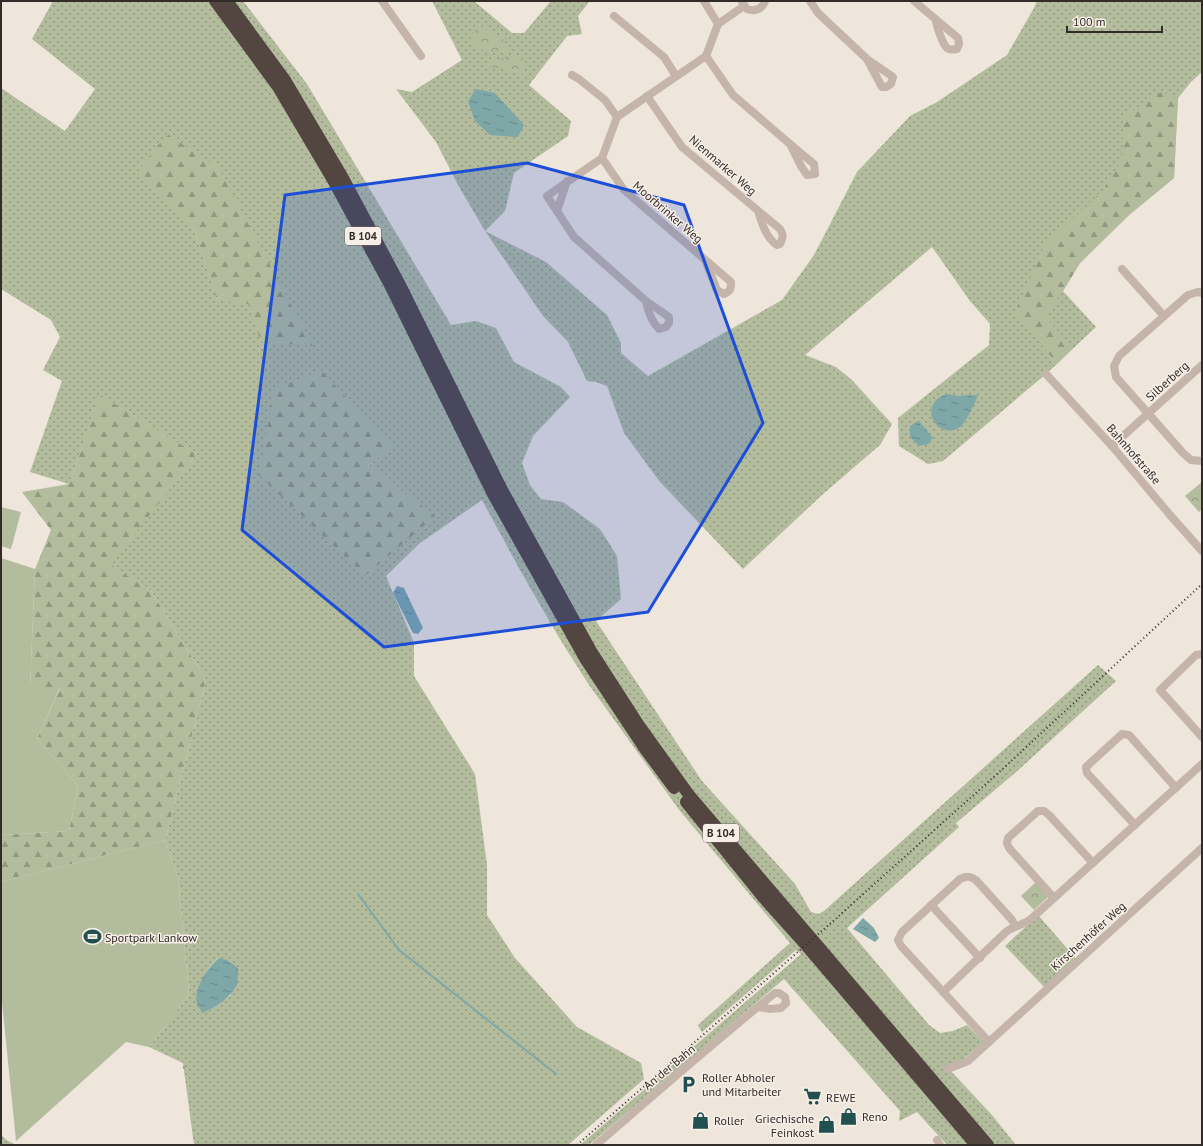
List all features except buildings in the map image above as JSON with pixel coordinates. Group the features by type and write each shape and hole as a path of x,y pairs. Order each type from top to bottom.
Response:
{"highway":[{"name":"B 104","path":"215,1 278,87 333,180 391,287 586,660 645,749 695,815 763,897 976,1145"},
{"name":"B 104","path":"227,1 285,80 343,178 399,282 495,487 591,651 638,724 689,795 988,1145"}],"street":[{"path":"382,1 421,56"},
{"path":"704,1 718,24"},
{"path":"810,1 818,13 866,59"},
{"path":"914,1 936,20"},
{"path":"646,301 574,237 547,196 602,158 617,117 706,56 718,24 743,3 752,10 763,7"},
{"path":"614,16 664,56 676,76"},
{"path":"706,56 733,95 790,144"},
{"path":"572,75 605,100 617,117"},
{"name":"Nienmarker Weg","path":"647,96 682,147 758,211"},
{"name":"Moorbrinker Weg","path":"602,158 624,190 706,262"},
{"path":"557,212 567,181"},
{"path":"1122,269 1164,316"},
{"name":"Silberberg","path":"1202,293 1198,292 1188,295 1119,356 1114,366 1116,377 1183,453 1191,460 1202,460"},
{"name":"Silberberg","path":"1112,446 1202,365"},
{"name":"Bahnhofstraße","path":"1046,374 1112,446 1202,551"},
{"path":"1202,654 1196,655 1160,690 1202,737"},
{"path":"1135,825 1087,773 1086,767 1122,734 1129,735 1176,788"},
{"path":"943,992 1015,926 1021,926 1027,923 1200,766"},
{"path":"1054,898 1009,848 1007,843 1008,838 1038,811 1044,811 1049,814 1093,863"},
{"name":"Kirschenhöfer Weg","path":"948,1069 968,1061 1202,848"},
{"path":"989,1042 901,946 898,940 902,932 931,905 960,879 968,876 976,880 1012,920 1015,926"},
{"path":"931,905 980,958"},
{"name":"An der Bahn","path":"596,1145 759,1007"}],"highlighted area":[{"path":"527,163 684,205 763,423 648,612 384,647 242,530 285,195"}],"green space":[{"path":"53,1 243,1 307,84 451,325 476,321 496,328 514,362 561,387 570,397 533,436 522,463 530,485 541,499 563,502 600,529 617,556 621,599 596,621 702,781 795,884 811,912 818,914 824,911 1098,665 1116,681 1015,773 956,823 959,827 847,928 929,1025 940,1033 953,1031 967,1025 984,1042 950,1070 992,1115 1016,1145 947,1145 917,1112 899,1121 900,1111 784,979 589,1145 580,1145 801,954 796,950 702,1032 698,1025 790,943 680,811 589,685 558,636 482,500 420,543 386,576 414,643 414,676 475,774 487,865 487,915 515,958 577,1027 641,1063 644,1079 568,1145 194,1145 183,1063 149,1047 189,994 178,877 165,840 206,680 151,591 110,565 197,454 100,396 69,484 30,472 62,381 43,370 60,337 51,320 1,289 1,88 65,131 95,89 32,39","holes":["193,227 312,345 248,304 217,299","392,448 368,465 434,516 259,475","218,958 231,995 209,1010 206,973"]},
{"path":"432,1 474,1 512,33 524,33 551,1 590,1 578,16 582,34 567,36 529,85 571,121 568,136 514,173 505,211 485,231 458,185 436,142 396,89 412,92 462,60"},
{"path":"1037,1 1202,1 1202,72 1191,82 1178,98 1174,178 1129,215 1080,263 1063,291 1096,327 1046,374 943,461 928,464 899,446 898,418 989,345 990,324 970,301 932,247 805,355 836,367 852,380 892,424 880,445 823,494 743,569 660,482 624,433 607,386 596,382 587,381 568,342 543,316 485,231 546,262 607,315 621,343 621,353 648,376 782,300 814,255 857,172 910,116 937,102 1007,55"},
{"path":"480,25 493,34 503,37 504,43 515,50 489,53 469,44 472,33"},
{"path":"520,55 525,62 525,72 521,75 506,69 490,66 485,63 506,57"},
{"path":"1161,92 1178,98 1174,178 1129,215 1080,263 1063,291 1045,316 1073,348 1057,364 1015,312 1044,246 1103,190 1122,160 1123,117"},
{"path":"167,134 218,167 313,346 261,342 248,304 217,300 193,227 137,172"},
{"path":"321,370 393,448 368,465 435,516 365,576 259,475 274,389"},
{"path":"100,395 197,454 111,565 151,591 206,680 165,840 1,882 1,835 69,831 78,786 37,739 60,688 30,688 35,569 51,530 22,492 69,484"},
{"path":"1202,482 1202,509 1199,512 1185,496"},
{"path":"1,507 21,512 11,549 1,546"},
{"path":"1,558 35,569 30,688 60,687 37,739 78,786 69,831 1,835"},
{"name":"Sportpark Lankow","path":"165,840 178,877 189,994 149,1047 126,1042 16,1141 1,992 1,882"},
{"path":"1036,882 1048,897 1034,910 1021,896"},
{"path":"1038,915 1078,961 1047,990 1005,946"},
{"path":"1,1135 8,1141 16,1145 1,1145"}],"water":[{"path":"476,89 495,93 524,125 518,137 490,135 475,121 468,101"},
{"path":"947,394 958,396 978,395 963,424 952,430 944,430 938,426 933,420 931,413 932,405 937,399"},
{"path":"919,421 933,438 928,444 919,446 910,437 910,426"},
{"path":"397,586 404,588 423,628 418,634 413,633 393,593"},
{"path":"863,918 874,928 879,938 875,942 853,929"},
{"path":"219,958 227,960 238,968 237,984 235,989 227,998 202,1013 197,1004 196,998 199,985 210,967"}],"waterway":[{"path":"358,894 399,950 556,1074"}],"railway":[{"path":"577,1145 831,923 1007,765 1202,584"}],"place":[{"name":"Sportpark Lankow","path":"92,937"},
{"name":"Roller Abholer und Mitarbeiter","path":"689,1084"},
{"name":"REWE","path":"813,1097"},
{"name":"Reno","path":"849,1116"},
{"name":"Roller","path":"701,1120"},
{"name":"Griechische Feinkost","path":"827,1125"}]}
